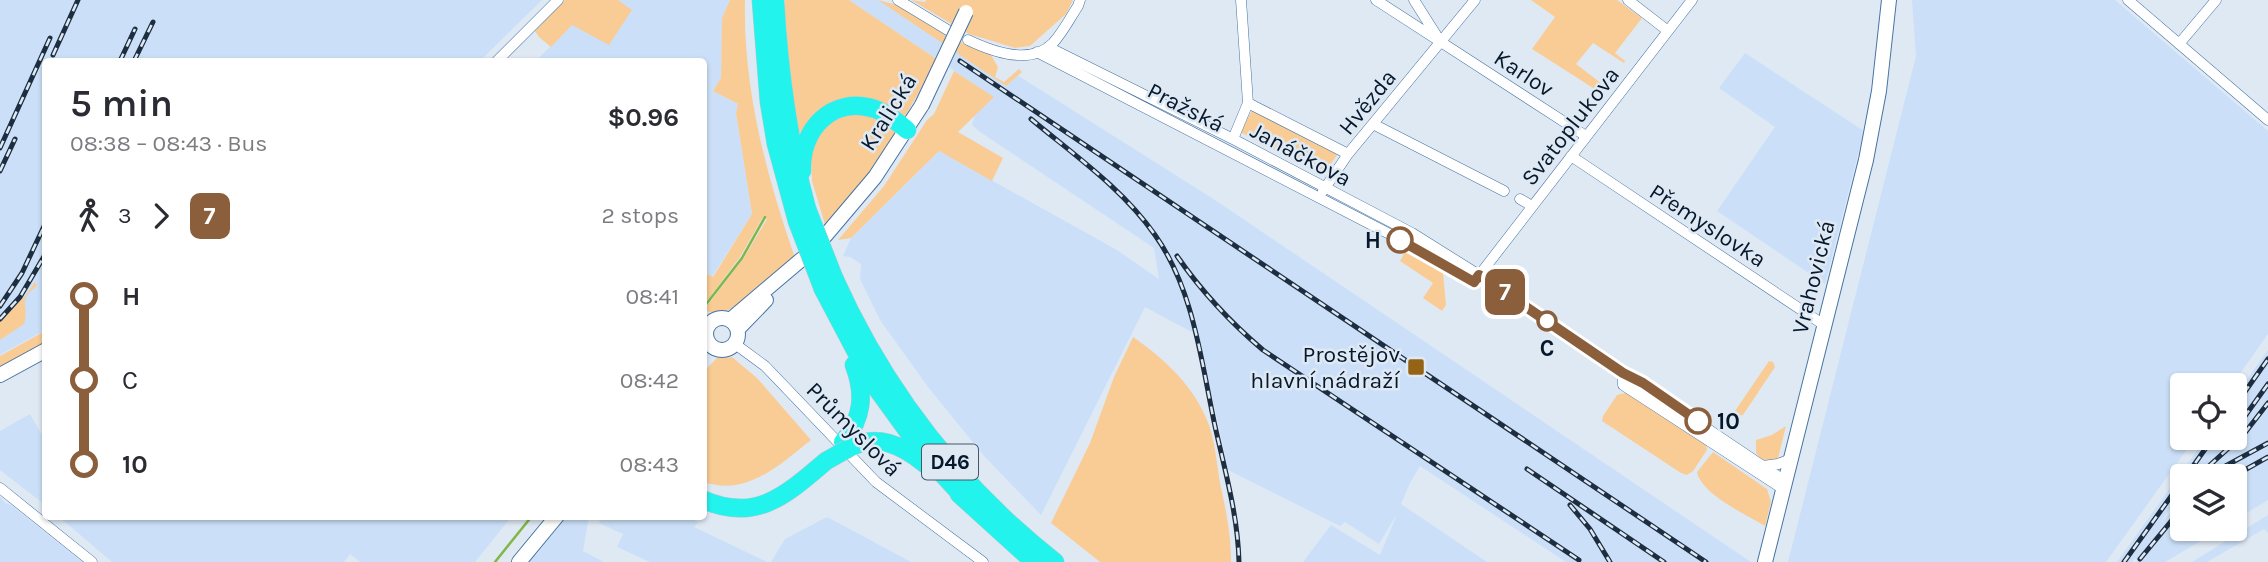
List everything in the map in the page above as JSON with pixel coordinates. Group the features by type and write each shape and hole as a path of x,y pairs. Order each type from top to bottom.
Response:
{"highway":[{"name":"D46","path":"775,0 766,13 778,57 802,215 839,322 872,382 925,455 967,501 1034,562"},
{"path":"802,215 803,154 811,131 825,115 846,107 870,108 890,116 907,130"},
{"name":"D46","path":"828,284 850,315 883,374 935,445 1013,527 1055,562"},
{"path":"707,501 732,508 752,508 767,503 784,495 846,445 857,421 862,393 839,322"},
{"path":"846,445 869,441 898,445 914,455 967,501"}],"street":[{"path":"500,58 558,0"},
{"path":"898,0 951,32"},
{"path":"968,40 1007,53 1037,52 1048,47 1079,3 1090,0"},
{"path":"1233,139 1248,103 1241,0"},
{"name":"Karlov","path":"1376,0 1586,136"},
{"path":"1414,0 1440,42"},
{"name":"Hvězda","path":"1318,196 1348,154 1475,0"},
{"path":"1628,0 1668,31"},
{"name":"Svatoplukova","path":"1476,279 1692,0"},
{"name":"Vrahovická","path":"1765,562 1872,129 1889,0"},
{"path":"2128,0 2268,120"},
{"path":"2179,44 2216,0"},
{"name":"Kralická","path":"825,236 874,177 907,130 922,105 968,6"},
{"name":"Pražská","path":"1048,47 1233,139"},
{"name":"Pražská","path":"1037,52 1318,196"},
{"path":"1248,103 1348,154"},
{"path":"1373,124 1504,191"},
{"name":"Janáčkova","path":"1233,139 1352,202 1643,383 1763,466 1784,485"},
{"name":"Přemyslovka","path":"1571,156 1824,325"},
{"name":"Janáčkova","path":"1318,196 1331,196 1352,202"},
{"name":"Janáčkova","path":"1318,196 1409,238"},
{"path":"1520,199 1532,206"},
{"path":"708,345 725,350 734,331 802,259"},
{"path":"707,321 720,318 734,331"},
{"name":"Průmyslová","path":"734,331 876,482 983,562"},
{"path":"0,375 42,352"},
{"path":"1623,373 1623,385 1784,485"},
{"path":"1763,466 1791,459"},
{"path":"0,488 92,562"},
{"path":"519,562 554,520"}],"shaded area":[{"path":"0,0 542,0 483,58 42,58 42,332 0,355"},
{"path":"565,0 618,0 632,10 609,45 572,25 551,47 535,31"},
{"path":"576,0 730,0 722,18 721,78 713,91 738,104 736,113 752,214 712,277 707,274 707,58 539,58 571,25"},
{"path":"730,0 745,0 748,66 758,131 795,258 743,304 740,302 728,310 714,313 707,311 707,306 743,259 767,219 763,217 740,257 707,301 707,274 713,277 752,214 736,113 738,104 713,91 721,78 722,18"},
{"path":"785,0 849,0 938,60 905,116 876,100 851,97 821,111 796,138 783,44"},
{"path":"849,0 880,0 1006,86 1017,75 1215,200 1751,562 1566,562 1420,466 1401,504 1487,562 1303,562 1331,525 1380,555 1397,514 1379,544 1345,522 1340,526 1228,470 1199,336 1145,307 1041,515 984,456 928,387 880,320 860,279 861,264 843,256 851,238 939,151 1117,250 1159,279 1154,248 980,132 972,125 975,114 993,97"},
{"path":"878,0 897,5 947,36 991,55 998,67 995,77 1004,82 1019,69 1022,72 1006,86"},
{"path":"911,0 1073,0 1066,14 1030,46 1015,48 969,34"},
{"path":"1531,0 1617,0 1642,18 1615,53 1624,63 1593,43 1576,64 1606,87 1601,93 1532,49 1555,17"},
{"path":"1912,0 2115,0 2268,131 2268,334 2240,373 2170,373 2170,450 2186,450 2176,464 2170,464 2170,473 2106,562 1788,562 1916,56"},
{"path":"1745,53 1864,131 1825,284 1717,211 1775,127 1719,88"},
{"path":"954,71 994,97 958,132 1003,158 992,181 939,151 851,238 838,240 884,186 927,120 934,114"},
{"path":"1253,109 1338,154 1320,174 1240,132"},
{"path":"860,114 880,119 895,133 871,171 826,228 812,181 814,138 838,116"},
{"path":"1406,250 1443,273 1446,305 1442,311 1423,298 1433,283 1400,261"},
{"path":"35,282 37,286 25,300 24,324 0,340 0,321"},
{"path":"42,333 42,347 0,370 0,356"},
{"path":"1133,337 1178,375 1203,411 1214,446 1228,522 1231,562 1100,562 1051,523 1090,443 1114,377"},
{"path":"2268,350 2268,500 2247,513 2247,464 2187,464 2197,450 2247,450 2247,379"},
{"path":"732,357 757,378 811,440 762,476 734,485 707,483 707,368 717,358"},
{"path":"1769,361 1773,362 1775,367 1743,415 1737,416 1735,411"},
{"path":"1629,392 1706,444 1707,450 1693,471 1687,475 1681,473 1602,421 1617,395"},
{"path":"30,414 42,435 42,503 0,470 0,431"},
{"path":"1786,426 1777,462 1763,461 1756,453 1756,440 1772,435"},
{"path":"1713,452 1767,489 1771,502 1765,526 1716,496 1700,480 1697,472"},
{"path":"2170,488 2170,509 2161,522 2170,513 2170,541 2201,541 2165,562 2138,562 2135,558 2132,562 2117,562"},
{"path":"0,496 5,503 82,562 0,562"},
{"path":"2268,515 2268,533 2264,529 2247,539 2247,528"},
{"path":"827,517 911,562 771,562 785,539"},
{"path":"63,520 509,520 475,562 360,562 350,554 344,562 112,562"},
{"path":"564,520 588,520 583,551 604,562 526,562 533,554 536,555"},
{"path":"600,520 694,520 698,522 694,527 767,562 650,562 617,547 623,534 599,523"},
{"path":"2226,541 2243,541 2207,562 2192,562"}],"waterway":[{"path":"707,303 742,258 765,217"},
{"path":"495,562 529,520"}],"railway":[{"path":"53,55 78,0"},
{"path":"135,58 153,22"},
{"path":"121,58 135,29"},
{"path":"0,148 50,38"},
{"path":"960,61 1706,562"},
{"path":"1031,119 1128,202 1155,235 1179,279 1200,352 1230,494 1239,562"},
{"path":"0,171 15,139"},
{"path":"0,306 22,273 42,230"},
{"path":"1177,256 1217,306 1263,350 1579,560"},
{"path":"0,319 20,297 42,260"},
{"path":"2247,389 2268,359"},
{"path":"2247,413 2268,384"},
{"path":"2211,464 2244,434 2268,403"},
{"path":"2229,464 2268,443"},
{"path":"2195,464 2204,450"},
{"path":"2247,469 2268,457"},
{"path":"1527,469 1664,562"},
{"path":"2124,562 2170,498"},
{"path":"1570,505 1590,529 1610,562"},
{"path":"2140,559 2170,523"}],"bus line":[{"name":"7","path":"1400,240 1474,282 1479,275 1698,421"}],"place":[{"name":"H","path":"1400,240"},
{"name":"C","path":"1547,321"},
{"name":"Prostějov hlavní nádraží","path":"1416,367"},
{"name":"10","path":"1698,421"}]}
